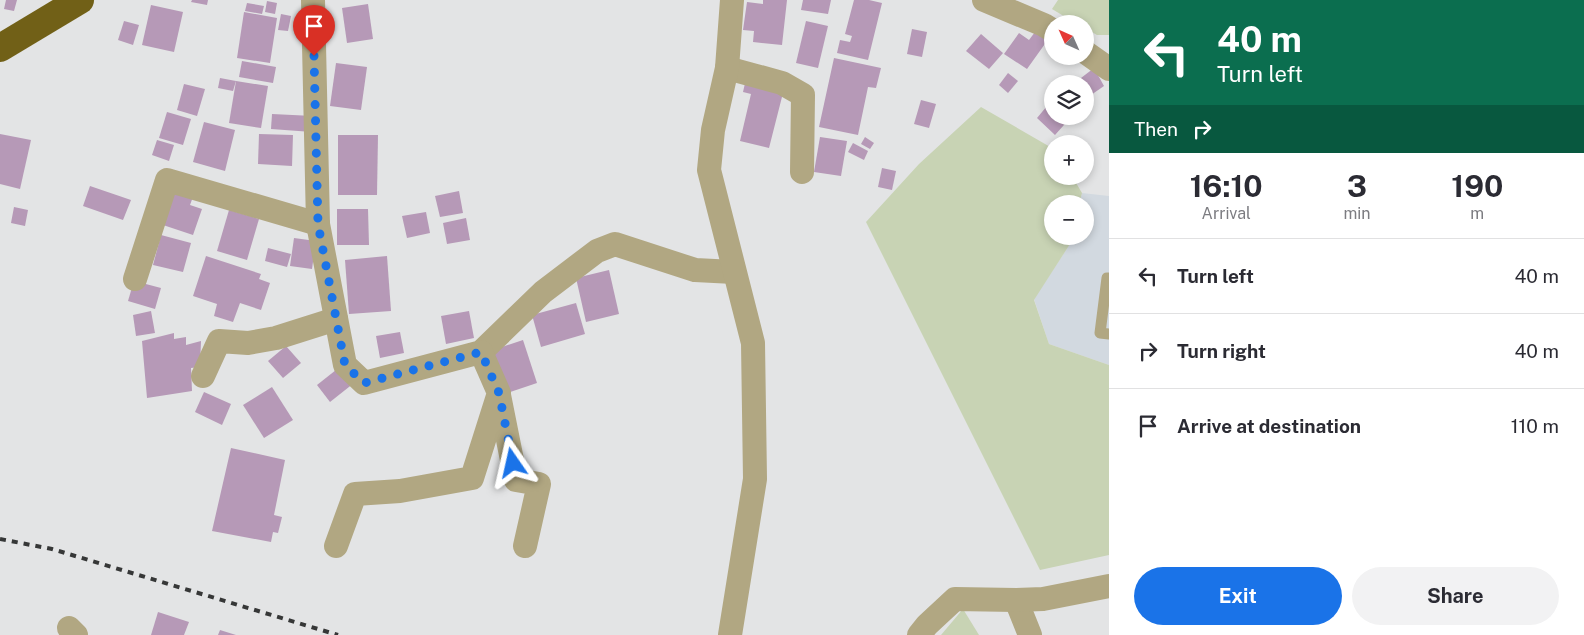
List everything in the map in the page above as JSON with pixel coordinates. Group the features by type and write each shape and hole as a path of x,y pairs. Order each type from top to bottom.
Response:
{"highway":[{"path":"0,48 80,0"}],"street":[{"path":"313,0 318,224 345,365 364,383 481,352 543,292 597,251 615,244 695,270 734,272"},
{"path":"730,635 755,479 753,343 709,170 713,130 727,68 732,0"},
{"path":"984,0 1044,25"},
{"path":"1094,58 1109,69"},
{"path":"727,68 782,83 803,95 802,172"},
{"path":"135,279 167,180 318,224"},
{"path":"203,376 219,341 248,343 276,338 336,319"},
{"path":"481,352 499,393 516,480 539,484 525,546"},
{"path":"336,546 354,494 400,491 472,478 499,393"},
{"path":"919,635 955,599 1044,599 1109,586"},
{"path":"1016,600 1030,635"}],"lane":[{"path":"1109,278 1107,278 1100,333 1109,334"}],"shaded area":[{"path":"1082,193 1109,196 1109,365 1049,344 1034,299 1069,245 1094,245 1094,195 1081,195"}],"green space":[{"path":"1058,0 1109,0 1109,35 1094,33 1094,15 1062,15 1052,9"},
{"path":"981,107 1044,143 1044,185 1077,185 1082,193 1081,195 1044,195 1044,245 1069,245 1034,300 1049,344 1109,365 1109,555 1040,570 866,222 919,164"},
{"path":"963,609 979,635 941,635"}],"building":[{"path":"6,0 17,0 14,11 4,9"},
{"path":"192,0 208,0 207,5 191,2"},
{"path":"763,0 787,0 782,45 753,42 754,31 743,30 747,2 763,4"},
{"path":"803,0 831,0 828,14 801,10"},
{"path":"854,0 869,0 882,3 868,60 837,53 840,40 850,42 852,36 845,34"},
{"path":"267,1 277,3 275,14 265,12"},
{"path":"247,3 264,6 262,14 245,11"},
{"path":"368,4 373,39 347,43 342,8"},
{"path":"151,5 183,12 174,52 142,45"},
{"path":"244,12 277,18 270,63 237,58"},
{"path":"281,14 291,16 288,31 278,30"},
{"path":"124,21 139,25 133,45 118,40"},
{"path":"806,21 828,26 818,68 796,63"},
{"path":"912,29 927,32 922,57 907,54"},
{"path":"1035,32 1044,39 1044,45 1027,69 1004,54 1019,33 1029,40"},
{"path":"981,34 1003,53 989,69 966,51"},
{"path":"834,58 881,68 876,88 868,87 858,135 819,127"},
{"path":"242,61 276,67 273,83 239,77"},
{"path":"336,63 367,67 361,110 330,106"},
{"path":"1094,68 1104,86 1094,93 1094,75 1085,75"},
{"path":"1008,73 1018,81 1008,93 999,85"},
{"path":"220,78 236,81 233,91 218,88"},
{"path":"746,79 784,89 769,148 740,141 751,94 743,92"},
{"path":"236,81 268,86 261,128 229,123"},
{"path":"184,84 205,89 197,116 177,110"},
{"path":"921,100 936,104 929,128 914,124"},
{"path":"1044,110 1044,125 1037,118"},
{"path":"167,112 191,119 183,145 159,138"},
{"path":"272,114 313,116 312,132 271,129"},
{"path":"204,122 235,130 225,171 193,162"},
{"path":"1044,125 1064,125 1055,135"},
{"path":"0,134 31,140 20,189 0,184"},
{"path":"259,134 293,135 292,166 258,164"},
{"path":"338,135 378,135 377,195 338,195"},
{"path":"820,137 847,141 841,176 814,172"},
{"path":"865,137 874,143 870,149 861,144"},
{"path":"157,140 174,145 169,161 152,155"},
{"path":"853,143 868,151 864,160 848,152"},
{"path":"882,168 896,171 892,190 878,187"},
{"path":"90,186 131,200 123,220 83,206"},
{"path":"168,187 194,194 190,205 202,209 193,235 157,223"},
{"path":"459,191 463,213 440,217 435,196"},
{"path":"14,207 28,210 25,226 11,223"},
{"path":"337,209 368,209 369,245 337,245"},
{"path":"229,210 259,219 247,260 217,251"},
{"path":"426,212 430,233 407,238 402,216"},
{"path":"466,218 470,240 447,244 443,223"},
{"path":"161,235 191,243 183,272 153,265"},
{"path":"294,238 316,241 312,269 290,266"},
{"path":"268,248 291,254 287,267 265,261"},
{"path":"206,256 261,274 259,279 270,283 261,310 240,303 233,322 214,316 217,304 193,296"},
{"path":"387,256 391,311 349,314 345,260"},
{"path":"609,270 619,314 586,322 576,278"},
{"path":"142,283 161,288 155,309 128,301 133,284"},
{"path":"576,303 585,334 541,347 532,315"},
{"path":"151,311 155,333 136,336 133,315"},
{"path":"469,311 474,338 446,344 441,316"},
{"path":"400,332 404,353 380,358 376,336"},
{"path":"174,333 174,339 186,337 186,345 201,341 200,367 191,368 192,391 147,398 142,341"},
{"path":"523,340 537,383 504,394 490,351"},
{"path":"286,346 301,363 283,378 268,361"},
{"path":"341,366 354,383 330,402 317,385"},
{"path":"272,387 293,420 264,438 243,405"},
{"path":"204,392 231,404 222,425 195,412"},
{"path":"231,448 285,460 274,515 282,517 278,533 273,532 271,542 212,531"},
{"path":"158,612 189,622 184,635 151,635"},
{"path":"220,630 236,635 218,635"}],"railway":[{"path":"0,539 52,549 338,635"}],"route":[{"path":"314,56 318,224 345,365 364,383 481,352 499,393 513,463"}]}
